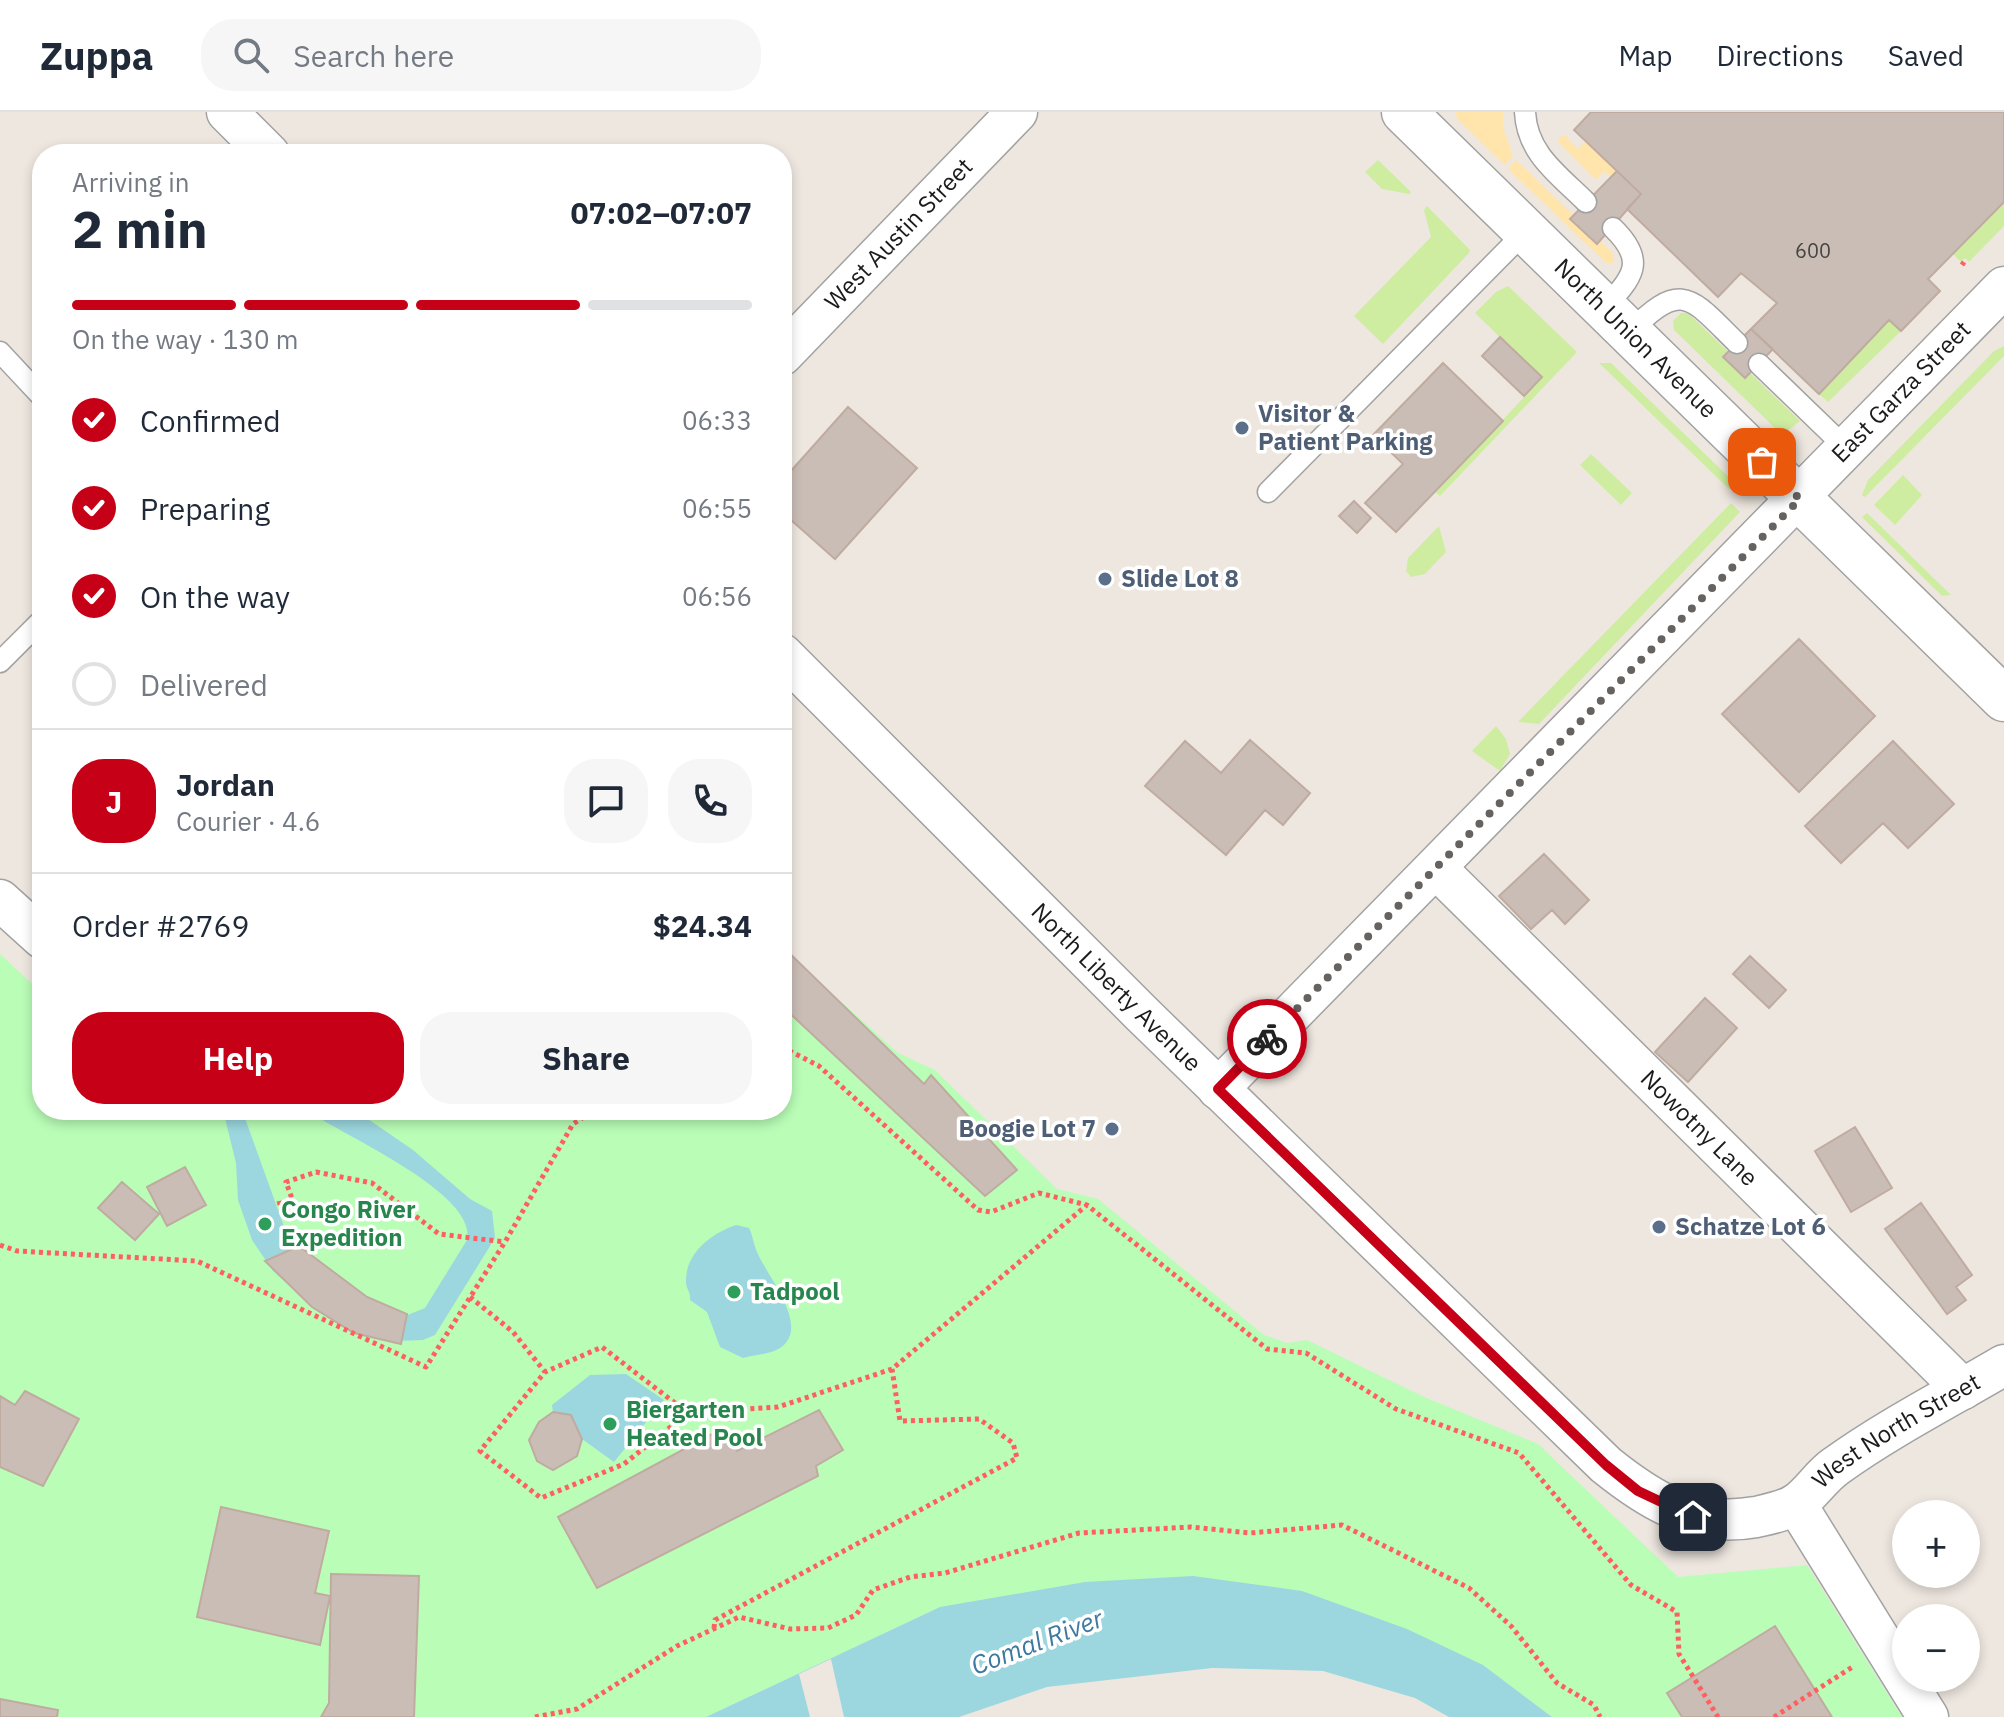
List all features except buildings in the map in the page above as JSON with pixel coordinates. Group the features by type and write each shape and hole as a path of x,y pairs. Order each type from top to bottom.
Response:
{"street":[{"path":"227,112 259,144"},
{"name":"West Austin Street","path":"792,345 1017,112"},
{"name":"North Union Avenue","path":"1413,115 1526,231 2004,699"},
{"name":"East Garza Street","path":"1218,1089 1800,499 2004,287"},
{"name":"North Liberty Avenue","path":"792,664 1218,1089 1606,1465 1638,1491 1693,1517 1752,1517 1796,1504"},
{"name":"Nowotny Lane","path":"1436,868 1963,1389"},
{"path":"0,900 32,929"},
{"name":"West North Street","path":"1796,1504 1834,1467 2004,1365"},
{"path":"1796,1504 1928,1717"}],"lane":[{"path":"1525,112 1528,135 1539,156 1586,202"},
{"path":"1613,228 1631,247 1634,262 1617,320"},
{"path":"1268,492 1526,231"},
{"path":"1617,320 1659,304 1687,300 1698,304 1737,343"},
{"path":"0,352 32,384"},
{"path":"1759,364 1847,449"},
{"path":"0,662 32,630"}],"path":[{"path":"792,1052 819,1066 978,1210 991,1212 1039,1193 1087,1205 1267,1349 1306,1353 1396,1409 1519,1453 1631,1585 1677,1612 1679,1654 1718,1717"},
{"path":"0,1245 17,1251 197,1261 426,1367 505,1242 573,1124 579,1120"},
{"path":"279,1201 282,1213 296,1210 286,1182 316,1172 372,1183 439,1234 505,1242"},
{"path":"688,1413 602,1347 545,1372 480,1451 541,1498 624,1464 688,1413 778,1407 892,1369 1087,1205"},
{"path":"470,1297 513,1332 545,1372"},
{"path":"714,1629 715,1620 1017,1458 1013,1443 979,1419 900,1421 892,1369"},
{"path":"535,1717 577,1709 677,1646 739,1617 790,1629 828,1628 856,1615 873,1590 910,1577 945,1573 1079,1533 1191,1527 1250,1533 1342,1525 1469,1588 1511,1626 1557,1683 1594,1705 1600,1717"},
{"path":"1774,1717 1884,1647"}],"green space":[{"path":"1378,160 1411,192 1409,194 1382,189 1365,172"},
{"path":"2004,202 2004,226 1969,262 1965,258 1961,262 1953,254"},
{"path":"1427,206 1470,250 1383,344 1354,316 1431,237 1424,210"},
{"path":"1508,286 1577,352 1440,496 1435,492 1542,378 1475,313 1496,292"},
{"path":"1681,313 1688,313 1800,421 1782,435 1674,330 1673,321"},
{"path":"1889,320 1901,331 1828,402 1819,394"},
{"path":"2004,346 2004,356 1865,497 1862,495 1868,480 1994,351"},
{"path":"1599,363 1611,363 1735,483 1729,489"},
{"path":"1591,454 1632,493 1621,505 1580,465"},
{"path":"1903,475 1922,495 1895,525 1874,505"},
{"path":"1731,503 1740,512 1539,724 1518,722"},
{"path":"1867,513 1951,595 1942,596 1862,517"},
{"path":"1439,526 1446,552 1425,574 1411,577 1406,571 1408,558"},
{"path":"1496,726 1506,739 1510,754 1500,771 1472,751"},
{"path":"0,954 32,984 32,1120 792,1120 792,957 898,1053 935,1070 1057,1189 1098,1199 1264,1335 1287,1343 1307,1340 1422,1396 1538,1444 1678,1577 1807,1565 1902,1717 1552,1717 1483,1665 940,1607 706,1717 0,1717"}],"sand":[{"path":"1455,112 1503,112 1503,127 1513,156 1505,165 1458,120"},
{"path":"1564,134 1578,149 1586,141 1617,171 1611,177 1604,171 1596,180 1557,141"},
{"path":"1516,160 1614,254 1614,263 1606,263 1508,169"}],"water":[{"name":"Congo River Expedition","path":"225,1120 246,1120 287,1235 297,1249 340,1283 405,1316 425,1308 467,1240 465,1222 451,1203 430,1185 323,1120 369,1120 413,1150 470,1199 492,1211 495,1238 435,1335 423,1340 395,1341 312,1305 273,1271 252,1240 238,1200 236,1163"},
{"name":"Tadpool","path":"736,1225 749,1228 757,1252 784,1301 791,1327 789,1339 780,1348 743,1358 720,1347 707,1312 690,1300 686,1282 695,1253 709,1239"},
{"name":"Biergarten Heated Pool","path":"626,1374 664,1400 614,1462 582,1439 571,1415 553,1412 552,1405 590,1375"},
{"name":"Comal River","path":"1193,1576 1302,1591 1407,1629 1483,1665 1552,1717 1449,1717 1415,1698 1323,1671 1212,1668 1047,1687 959,1717 706,1717 940,1607 1085,1582"}],"pier":[{"path":"831,1659 844,1717 810,1717 799,1674"}],"way so far":[{"path":"1267,1039 1800,499 1762,462"}],"place":[{"name":"Visitor & Patient Parking","path":"1242,428"},
{"name":"Slide Lot 8","path":"1105,579"},
{"name":"Boogie Lot 7","path":"1112,1129"},
{"name":"Congo River Expedition","path":"265,1224"},
{"name":"Schatze Lot 6","path":"1659,1227"},
{"name":"Tadpool","path":"734,1292"},
{"name":"Biergarten Heated Pool","path":"610,1424"}],"route":[{"path":"1267,1039 1218,1089 1606,1465 1638,1491 1665,1507 1693,1517"}]}
